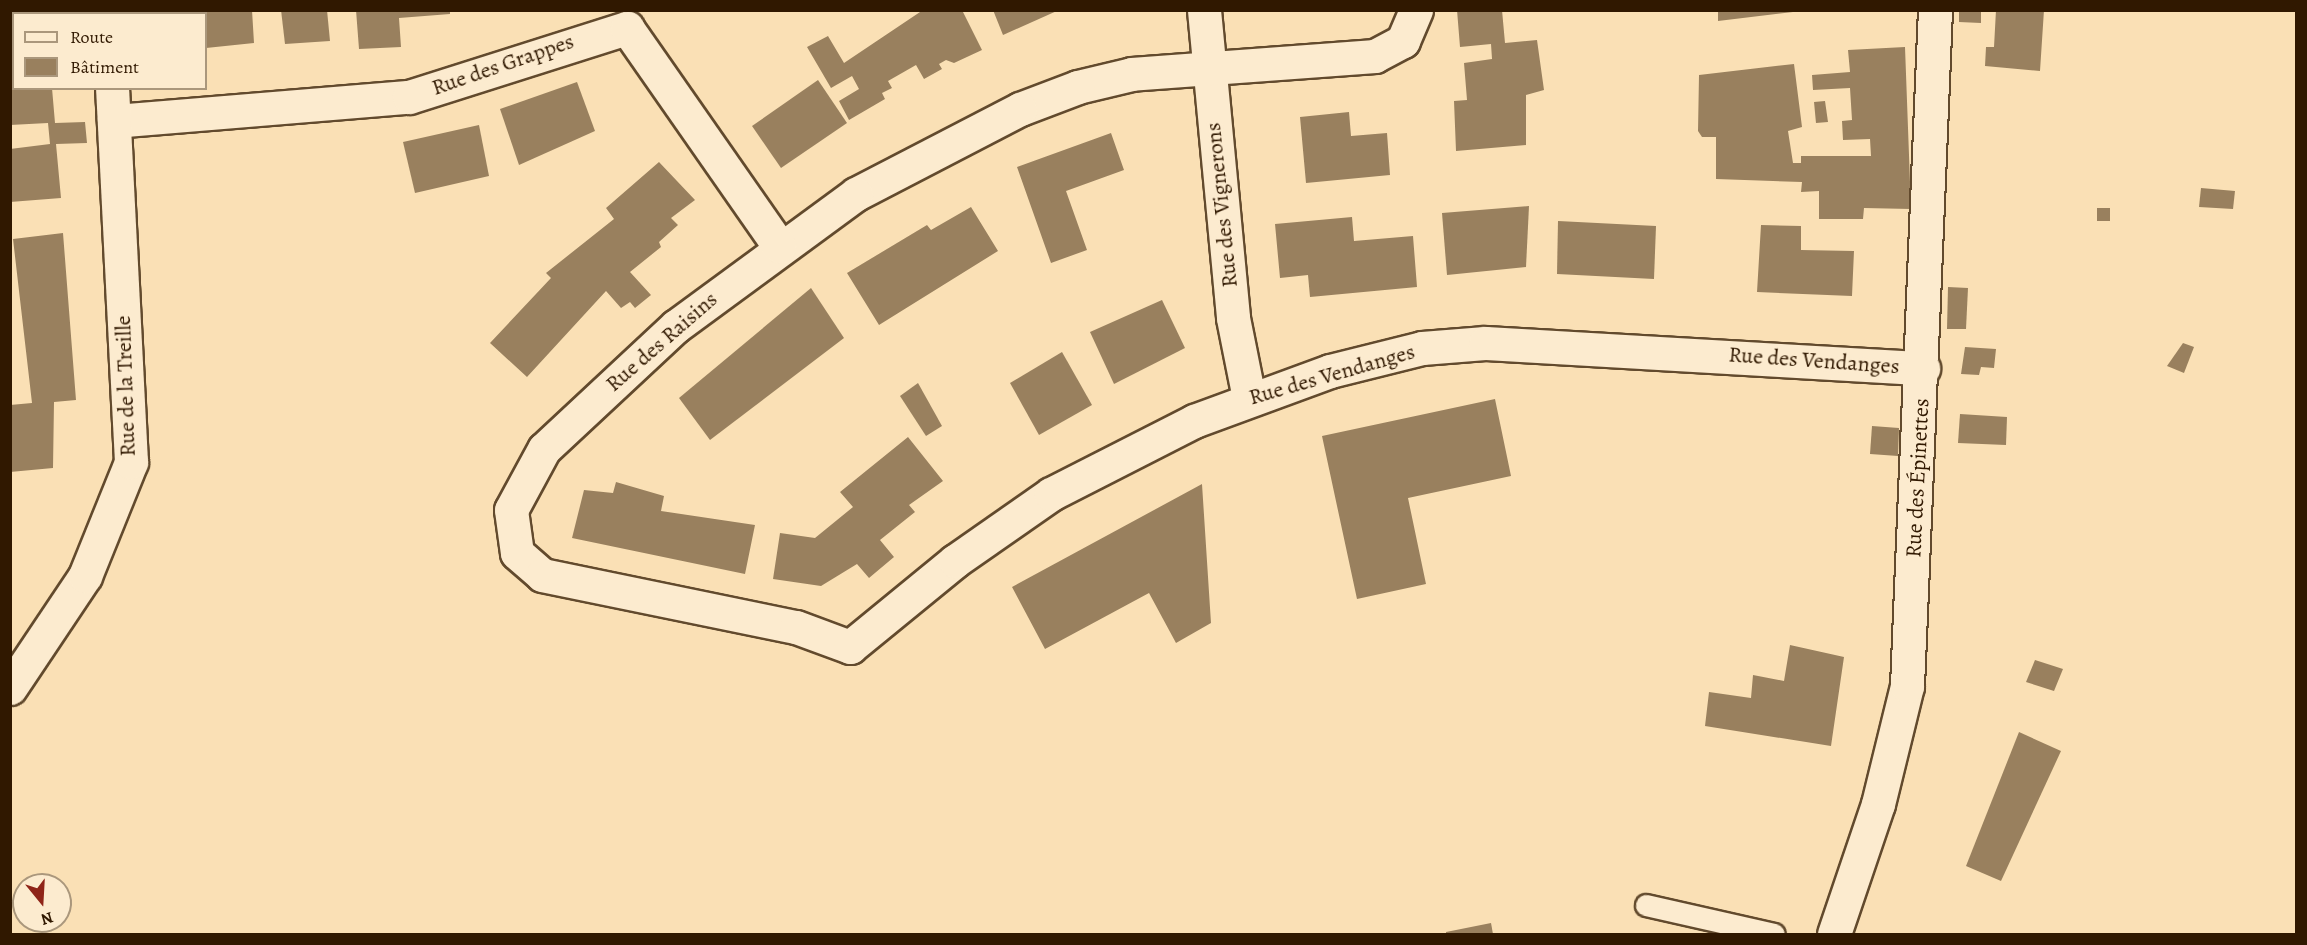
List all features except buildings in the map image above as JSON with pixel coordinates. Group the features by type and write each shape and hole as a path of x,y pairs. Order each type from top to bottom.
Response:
{"street":[{"name":"Rue des Vignerons","path":"1204,10 1233,318 1249,398"},
{"name":"Rue des Raisins","path":"849,647 796,627 542,575 525,565 512,533 511,510 522,482 544,449 676,326 779,246 856,194 1020,109 1132,74 1375,56 1403,41 1416,10"},
{"name":"Rue des Épinettes","path":"1834,934 1878,804 1907,686 1923,368 1935,10"},
{"name":"Rue des Grappes","path":"114,121 409,97 632,19 779,246"},
{"name":"Rue de la Treille","path":"10,688 85,576 131,462 112,90"},
{"name":"Rue des Vendanges","path":"849,647 955,561 1051,494 1249,398 1422,348 1485,343 1923,368"}],"lane":[{"path":"1646,905 1774,934"}]}
